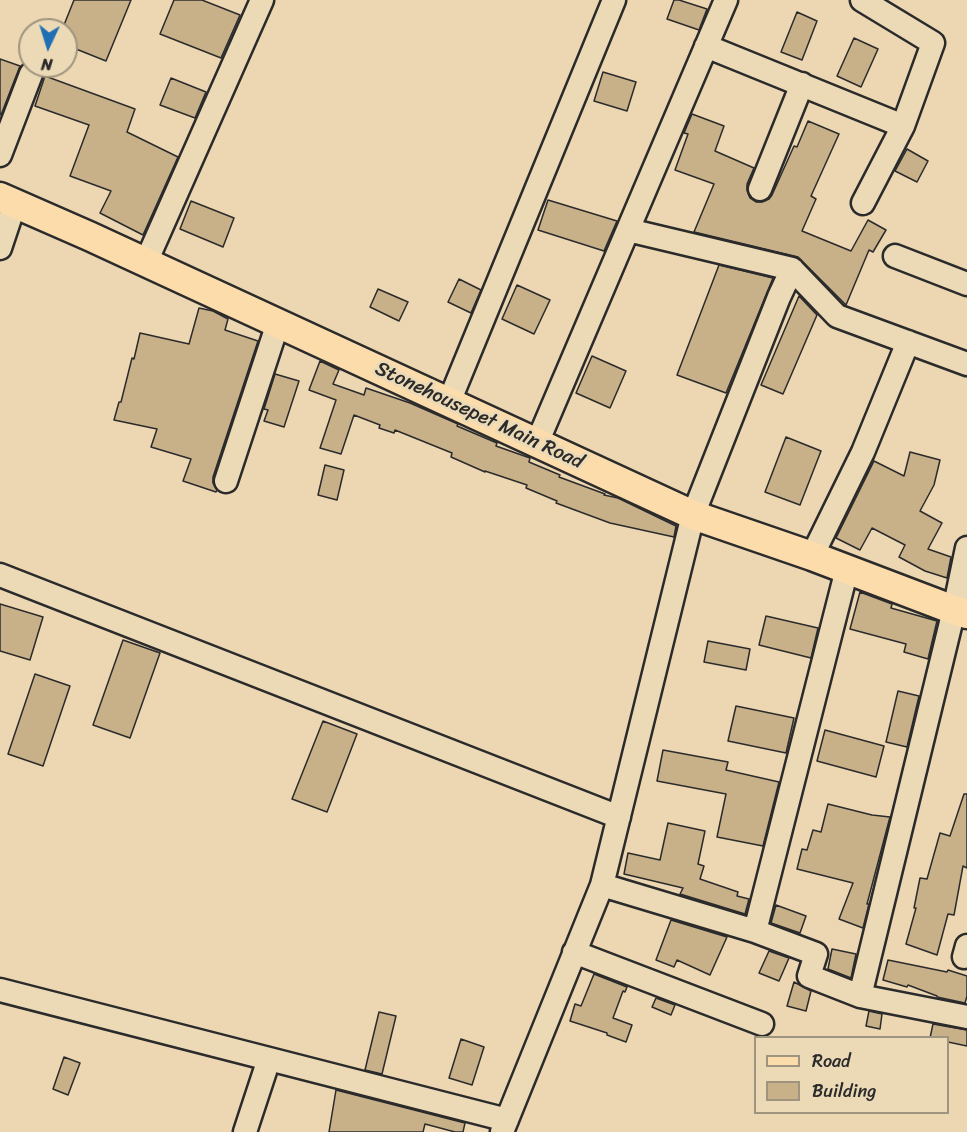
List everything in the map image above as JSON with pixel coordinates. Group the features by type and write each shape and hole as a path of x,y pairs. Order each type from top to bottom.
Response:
{"main road":[{"name":"Stonehousepet Main Road","path":"7,200 693,515 812,556 961,612"}],"street":[{"path":"146,262 262,0"},
{"path":"449,402 614,0"},
{"path":"537,443 726,0"},
{"path":"863,203 903,126 933,43 869,2"},
{"path":"706,46 903,126"},
{"path":"0,155 29,78"},
{"path":"760,189 802,84"},
{"path":"0,248 7,200"},
{"path":"628,230 792,269 837,316 967,364"},
{"path":"895,256 966,280"},
{"path":"0,990 269,1059 504,1126 602,885 693,515 792,269"},
{"path":"226,481 278,323"},
{"path":"812,556 863,452 908,342"},
{"path":"860,996 961,612 967,548"},
{"path":"755,931 847,569"},
{"path":"0,575 619,817"},
{"path":"602,885 755,931 816,954 809,976 860,996 967,1017"},
{"path":"574,952 762,1024"},
{"path":"245,1132 269,1059"}],"building":[{"path":"74,0 131,0 106,61 78,50 78,18 67,18"},
{"path":"174,0 202,0 240,15 221,58 160,34"},
{"path":"674,0 707,9 699,30 667,19"},
{"path":"797,12 817,21 802,60 781,52"},
{"path":"854,38 878,49 861,87 837,76"},
{"path":"0,59 18,65 18,71 0,114"},
{"path":"603,72 636,82 627,111 594,101"},
{"path":"44,78 50,78 135,109 127,132 178,157 143,235 100,213 111,191 70,176 89,125 35,106"},
{"path":"171,78 206,92 195,118 160,105"},
{"path":"692,114 724,126 715,151 754,168 747,184 747,190 750,198 756,202 769,199 772,195 808,121 839,134 811,196 816,199 802,231 851,251 868,220 886,230 873,252 869,250 846,305 798,257 694,232 714,184 675,170 688,134 684,133"},
{"path":"907,149 928,161 917,182 895,171"},
{"path":"548,200 617,221 604,251 538,230"},
{"path":"191,201 234,218 223,247 180,229"},
{"path":"719,265 773,278 726,393 677,375"},
{"path":"459,279 481,290 471,313 448,302"},
{"path":"517,285 550,300 534,334 502,319"},
{"path":"378,289 408,302 399,321 370,307"},
{"path":"799,296 817,315 783,394 761,385"},
{"path":"199,308 213,311 228,319 225,330 258,341 213,477 216,492 183,481 191,459 151,447 157,429 114,420 140,333 189,344"},
{"path":"592,356 626,371 610,408 576,393"},
{"path":"320,361 339,370 333,384 364,395 366,388 410,403 458,424 457,426 497,443 496,446 530,458 529,462 560,475 559,477 604,495 618,498 676,526 674,537 610,523 556,503 557,501 526,488 527,485 485,472 451,457 452,453 395,430 394,433 379,428 380,425 354,415 341,454 320,448 336,400 309,390"},
{"path":"275,374 299,381 284,427 264,421 268,410 264,409"},
{"path":"786,437 821,451 800,505 765,492"},
{"path":"910,452 940,460 934,485 920,511 942,523 928,549 951,557 947,578 925,571 899,557 905,545 872,528 860,550 836,538 874,461 904,476"},
{"path":"325,465 344,470 337,500 318,495"},
{"path":"860,592 892,604 891,608 937,621 928,659 904,652 906,644 850,629"},
{"path":"0,604 43,617 30,660 0,651"},
{"path":"766,616 818,628 811,658 759,645"},
{"path":"123,640 160,653 130,738 93,725"},
{"path":"708,641 750,649 746,670 704,662"},
{"path":"35,674 70,686 43,766 8,754"},
{"path":"898,691 919,696 907,747 886,742"},
{"path":"736,706 794,718 786,753 728,741"},
{"path":"323,721 357,734 327,812 292,799"},
{"path":"825,730 884,746 876,777 817,761"},
{"path":"663,750 728,762 726,770 779,782 763,846 717,837 726,794 657,781"},
{"path":"964,794 967,794 967,868 963,866 954,915 948,914 937,955 906,944 916,908 914,908 920,878 927,879 940,833 950,836"},
{"path":"828,804 890,817 863,928 839,919 853,883 797,869 802,849 807,850 813,830 821,832"},
{"path":"668,823 705,831 698,864 704,866 700,879 738,892 737,896 749,899 745,914 680,894 683,888 624,874 628,853 660,860"},
{"path":"776,905 806,916 800,933 771,923"},
{"path":"671,920 727,937 710,975 677,960 674,967 656,960"},
{"path":"832,949 856,954 851,978 828,969"},
{"path":"769,951 789,958 779,981 759,973"},
{"path":"888,960 947,972 948,970 967,976 965,1003 937,997 908,985 907,987 883,980"},
{"path":"594,974 627,987 625,992 623,991 613,1018 632,1025 626,1042 570,1021 575,1004 581,1006"},
{"path":"794,982 811,991 806,1011 787,1006"},
{"path":"656,998 675,1005 671,1015 652,1007"},
{"path":"869,1011 882,1014 880,1029 866,1026"},
{"path":"379,1012 396,1016 382,1074 365,1070"},
{"path":"933,1024 967,1030 967,1046 949,1042 949,1036 930,1036"},
{"path":"461,1039 484,1047 472,1085 449,1078"},
{"path":"64,1057 80,1063 68,1095 53,1089"},
{"path":"336,1090 465,1123 463,1132 425,1124 423,1132 329,1132"}]}
